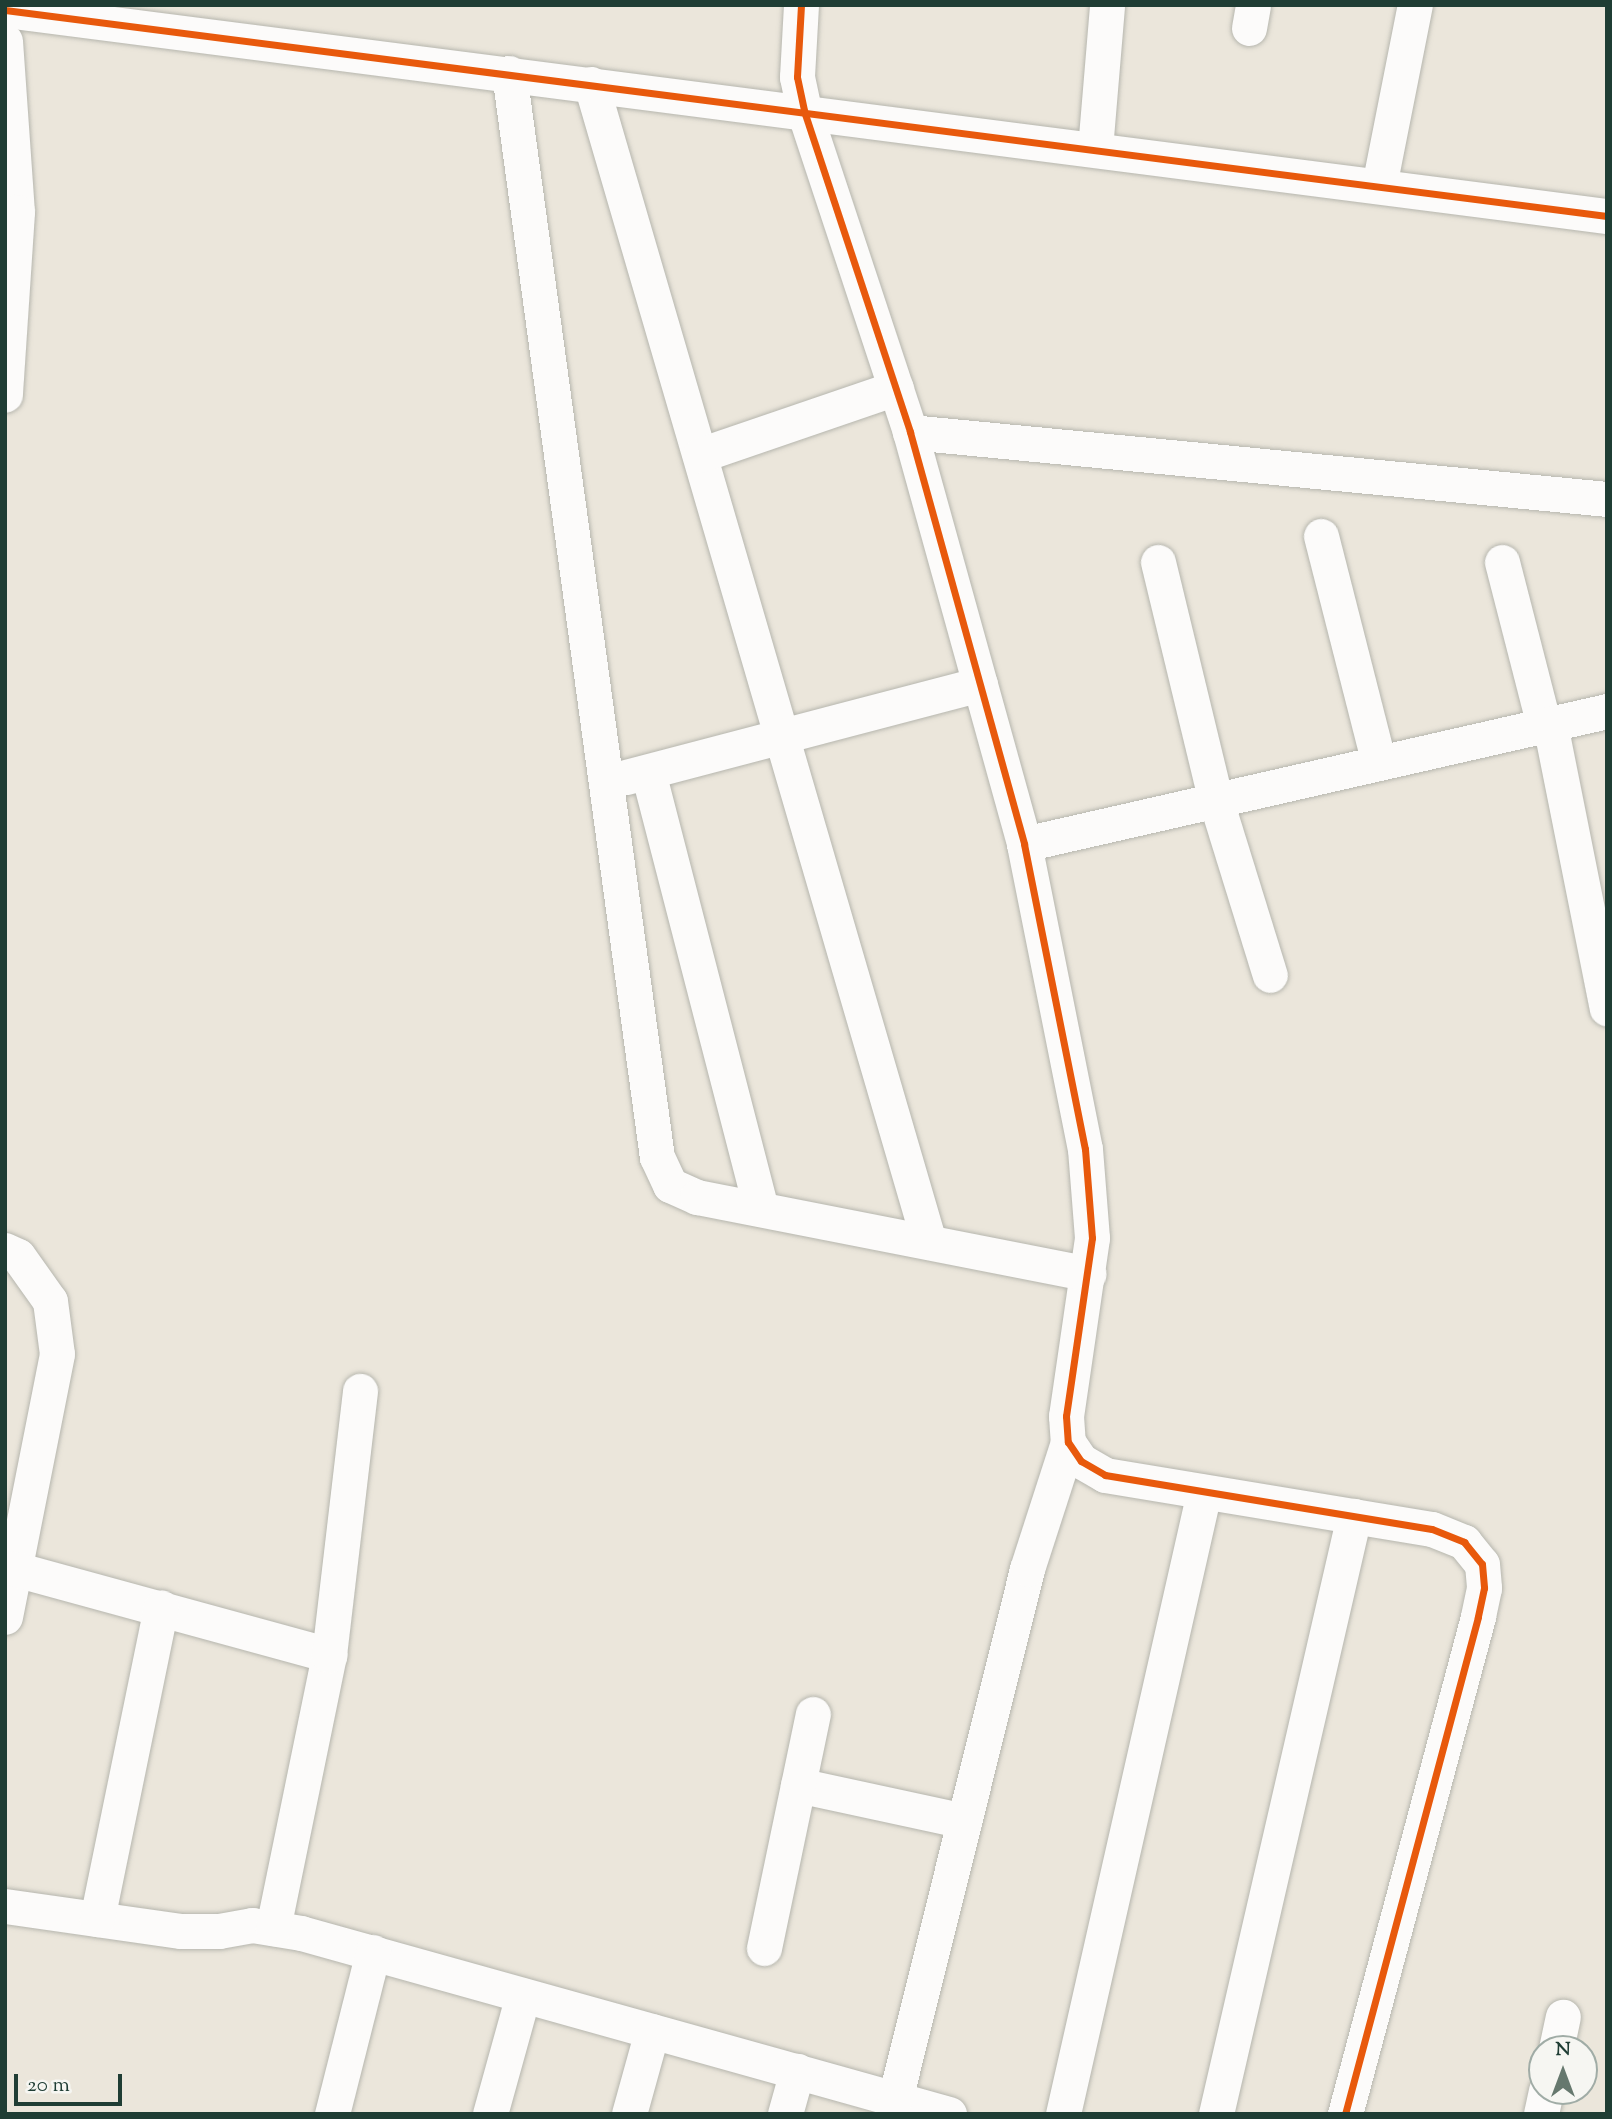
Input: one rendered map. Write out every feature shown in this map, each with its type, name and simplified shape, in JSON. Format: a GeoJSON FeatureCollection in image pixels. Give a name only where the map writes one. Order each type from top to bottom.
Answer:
{"type":"FeatureCollection","features":[{"type":"Feature","properties":{"kind":"street"},"geometry":{"type":"LineString","coordinates":[[801,5],[797,77],[804,111],[910,432],[1024,844],[1084,1149],[1092,1238],[1066,1416],[1068,1442],[1027,1569],[895,2099]]}},
{"type":"Feature","properties":{"kind":"street"},"geometry":{"type":"LineString","coordinates":[[1095,149],[1107,5]]}},
{"type":"Feature","properties":{"kind":"street"},"geometry":{"type":"LineString","coordinates":[[1379,186],[1415,5]]}},
{"type":"Feature","properties":{"kind":"street"},"geometry":{"type":"LineString","coordinates":[[5,10],[1607,216]]}},
{"type":"Feature","properties":{"kind":"street"},"geometry":{"type":"LineString","coordinates":[[5,41],[17,212],[5,396]]}},
{"type":"Feature","properties":{"kind":"street"},"geometry":{"type":"LineString","coordinates":[[509,73],[657,1157],[670,1185],[697,1197],[1088,1274]]}},
{"type":"Feature","properties":{"kind":"street"},"geometry":{"type":"LineString","coordinates":[[591,84],[929,1242]]}},
{"type":"Feature","properties":{"kind":"street"},"geometry":{"type":"LineString","coordinates":[[700,455],[896,388]]}},
{"type":"Feature","properties":{"kind":"street"},"geometry":{"type":"LineString","coordinates":[[910,432],[1607,499]]}},
{"type":"Feature","properties":{"kind":"street"},"geometry":{"type":"LineString","coordinates":[[1321,537],[1379,763]]}},
{"type":"Feature","properties":{"kind":"street"},"geometry":{"type":"LineString","coordinates":[[1158,562],[1216,801],[1270,975]]}},
{"type":"Feature","properties":{"kind":"street"},"geometry":{"type":"LineString","coordinates":[[1502,562],[1547,725],[1607,1008]]}},
{"type":"Feature","properties":{"kind":"street"},"geometry":{"type":"LineString","coordinates":[[606,783],[980,684]]}},
{"type":"Feature","properties":{"kind":"street"},"geometry":{"type":"LineString","coordinates":[[1024,844],[1607,711]]}},
{"type":"Feature","properties":{"kind":"street"},"geometry":{"type":"LineString","coordinates":[[648,772],[761,1209]]}},
{"type":"Feature","properties":{"kind":"street"},"geometry":{"type":"LineString","coordinates":[[5,1250],[18,1256],[50,1301],[57,1354],[5,1616]]}},
{"type":"Feature","properties":{"kind":"street"},"geometry":{"type":"LineString","coordinates":[[273,1928],[329,1655],[360,1391]]}},
{"type":"Feature","properties":{"kind":"street"},"geometry":{"type":"LineString","coordinates":[[1068,1442],[1081,1461],[1105,1475],[1432,1529],[1464,1542],[1482,1564],[1483,1588],[1345,2114]]}},
{"type":"Feature","properties":{"kind":"street"},"geometry":{"type":"LineString","coordinates":[[1063,2114],[1204,1492]]}},
{"type":"Feature","properties":{"kind":"street"},"geometry":{"type":"LineString","coordinates":[[1216,2114],[1354,1516]]}},
{"type":"Feature","properties":{"kind":"street"},"geometry":{"type":"LineString","coordinates":[[15,1569],[329,1655]]}},
{"type":"Feature","properties":{"kind":"street"},"geometry":{"type":"LineString","coordinates":[[97,1919],[161,1607]]}},
{"type":"Feature","properties":{"kind":"street"},"geometry":{"type":"LineString","coordinates":[[764,1948],[813,1714]]}},
{"type":"Feature","properties":{"kind":"street"},"geometry":{"type":"LineString","coordinates":[[798,1785],[964,1821]]}},
{"type":"Feature","properties":{"kind":"street"},"geometry":{"type":"LineString","coordinates":[[5,1906],[181,1931],[219,1931],[252,1925],[273,1928],[373,1952],[947,2113]]}},
{"type":"Feature","properties":{"kind":"street"},"geometry":{"type":"LineString","coordinates":[[332,2114],[373,1952]]}},
{"type":"Feature","properties":{"kind":"street"},"geometry":{"type":"LineString","coordinates":[[490,2114],[523,1995]]}},
{"type":"Feature","properties":{"kind":"street"},"geometry":{"type":"LineString","coordinates":[[629,2114],[652,2031]]}},
{"type":"Feature","properties":{"kind":"street"},"geometry":{"type":"LineString","coordinates":[[785,2114],[797,2071]]}},
{"type":"Feature","properties":{"kind":"cycle path"},"geometry":{"type":"LineString","coordinates":[[801,5],[797,77],[804,111],[910,432],[1024,844],[1085,1149],[1092,1238],[1066,1416],[1068,1442],[1081,1461],[1105,1475],[1432,1529],[1464,1542],[1482,1564],[1484,1588],[1478,1617],[1345,2114]]}},
{"type":"Feature","properties":{"kind":"cycle path"},"geometry":{"type":"LineString","coordinates":[[5,10],[1607,216]]}}]}
